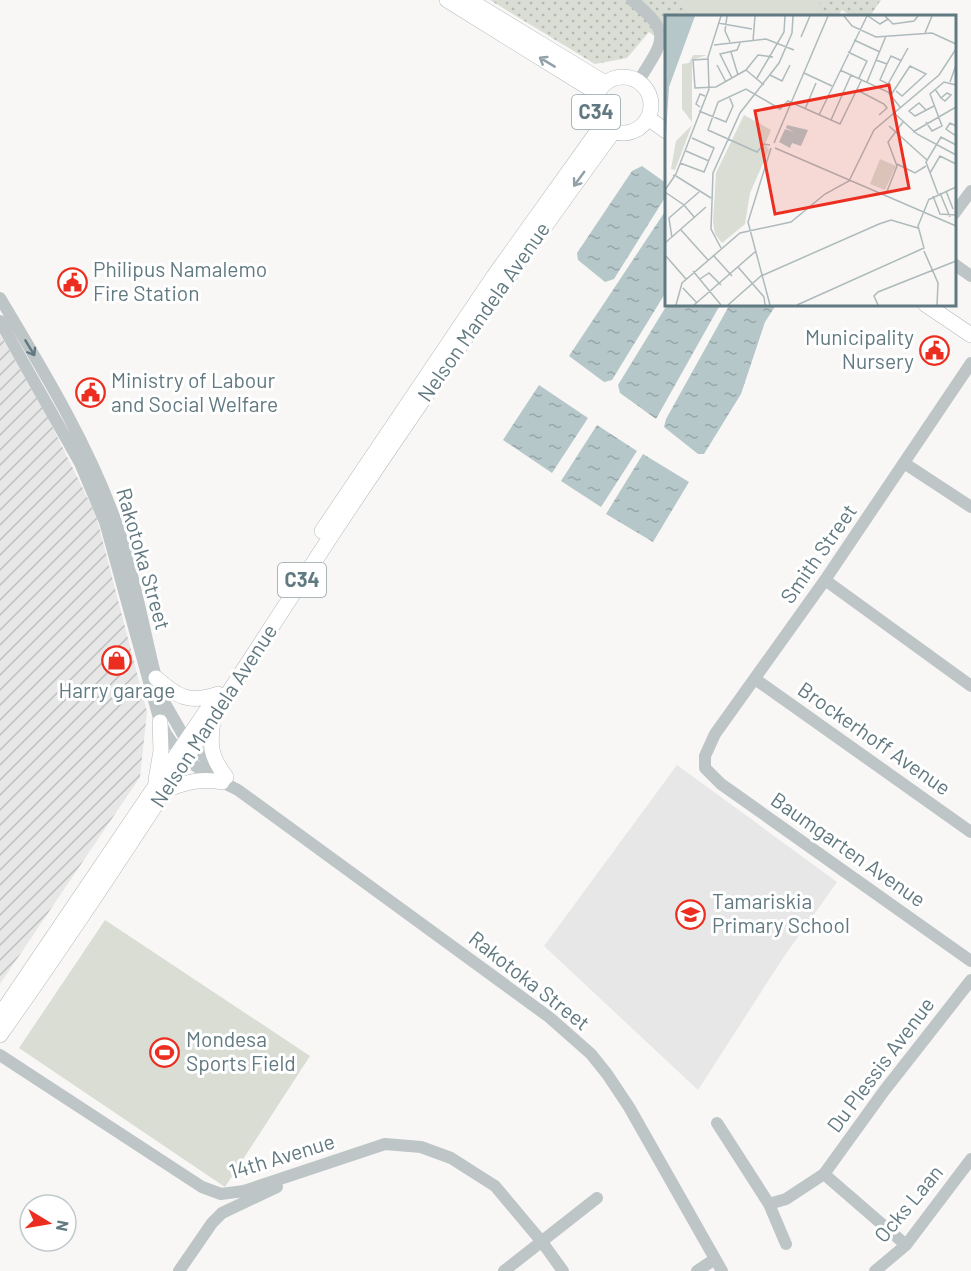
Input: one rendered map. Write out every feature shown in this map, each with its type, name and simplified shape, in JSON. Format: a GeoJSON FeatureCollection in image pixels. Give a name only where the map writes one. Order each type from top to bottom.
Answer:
{"type":"FeatureCollection","features":[{"type":"Feature","properties":{"kind":"main road","name":"C34"},"geometry":{"type":"LineString","coordinates":[[447,0],[601,88]]}},
{"type":"Feature","properties":{"kind":"main road","name":"C34"},"geometry":{"type":"LineString","coordinates":[[469,0],[601,88]]}},
{"type":"Feature","properties":{"kind":"main road","name":"C34"},"geometry":{"type":"LineString","coordinates":[[620,76],[639,80],[651,97],[651,112],[644,124],[633,132],[626,133],[608,128],[595,109],[601,88],[620,76]]}},
{"type":"Feature","properties":{"kind":"main road","name":"C34"},"geometry":{"type":"LineString","coordinates":[[648,118],[665,130]]}},
{"type":"Feature","properties":{"kind":"main road","name":"Nelson Mandela Avenue"},"geometry":{"type":"LineString","coordinates":[[0,1035],[161,790],[218,694],[394,422],[494,276],[608,128]]}},
{"type":"Feature","properties":{"kind":"main road","name":"Nelson Mandela Avenue"},"geometry":{"type":"LineString","coordinates":[[186,750],[213,718],[395,441],[608,128]]}},
{"type":"Feature","properties":{"kind":"main road"},"geometry":{"type":"LineString","coordinates":[[928,306],[971,335]]}},
{"type":"Feature","properties":{"kind":"main road"},"geometry":{"type":"LineString","coordinates":[[156,678],[172,693],[183,698],[197,699],[218,694]]}},
{"type":"Feature","properties":{"kind":"main road"},"geometry":{"type":"LineString","coordinates":[[160,722],[161,790],[194,781],[224,779],[211,748],[213,718]]}},
{"type":"Feature","properties":{"kind":"main road","name":"Nelson Mandela Avenue"},"geometry":{"type":"LineString","coordinates":[[0,1015],[161,790]]}},
{"type":"Feature","properties":{"kind":"street"},"geometry":{"type":"LineString","coordinates":[[632,0],[652,16],[658,25],[660,38],[657,52],[639,80]]}},
{"type":"Feature","properties":{"kind":"street"},"geometry":{"type":"LineString","coordinates":[[956,211],[971,191]]}},
{"type":"Feature","properties":{"kind":"street"},"geometry":{"type":"LineString","coordinates":[[956,265],[971,276]]}},
{"type":"Feature","properties":{"kind":"street","name":"Rakotoka Street"},"geometry":{"type":"LineString","coordinates":[[0,298],[39,363],[105,494],[117,525],[156,678],[186,750]]}},
{"type":"Feature","properties":{"kind":"street","name":"Rakotoka Street"},"geometry":{"type":"LineString","coordinates":[[0,321],[80,464],[105,522],[160,722],[167,737],[549,1017],[591,1054],[629,1107],[722,1271]]}},
{"type":"Feature","properties":{"kind":"street","name":"Smith Street"},"geometry":{"type":"LineString","coordinates":[[705,768],[705,756],[715,734],[825,580],[971,363]]}},
{"type":"Feature","properties":{"kind":"street"},"geometry":{"type":"LineString","coordinates":[[904,463],[971,507]]}},
{"type":"Feature","properties":{"kind":"street"},"geometry":{"type":"LineString","coordinates":[[825,580],[971,686]]}},
{"type":"Feature","properties":{"kind":"street","name":"Brockerhoff Avenue"},"geometry":{"type":"LineString","coordinates":[[755,679],[971,832]]}},
{"type":"Feature","properties":{"kind":"street","name":"Baumgarten Avenue"},"geometry":{"type":"LineString","coordinates":[[705,768],[721,784],[971,961]]}},
{"type":"Feature","properties":{"kind":"street","name":"Du Plessis Avenue"},"geometry":{"type":"LineString","coordinates":[[769,1204],[786,1199],[824,1174],[884,1091],[971,980]]}},
{"type":"Feature","properties":{"kind":"street","name":"14th Avenue"},"geometry":{"type":"LineString","coordinates":[[0,1055],[202,1187],[221,1194],[244,1191],[386,1144],[421,1147],[451,1158],[495,1186],[563,1271]]}},
{"type":"Feature","properties":{"kind":"street"},"geometry":{"type":"LineString","coordinates":[[717,1123],[769,1204],[786,1244]]}},
{"type":"Feature","properties":{"kind":"street","name":"Ocks Laan"},"geometry":{"type":"LineString","coordinates":[[876,1271],[906,1245],[971,1159]]}},
{"type":"Feature","properties":{"kind":"street"},"geometry":{"type":"LineString","coordinates":[[179,1271],[212,1223],[222,1213],[322,1166]]}},
{"type":"Feature","properties":{"kind":"street"},"geometry":{"type":"LineString","coordinates":[[824,1174],[906,1245]]}},
{"type":"Feature","properties":{"kind":"street"},"geometry":{"type":"LineString","coordinates":[[504,1271],[597,1198]]}},
{"type":"Feature","properties":{"kind":"street"},"geometry":{"type":"LineString","coordinates":[[697,1271],[715,1259]]}},
{"type":"Feature","properties":{"kind":"shaded area"},"geometry":{"type":"Polygon","coordinates":[[[490,0],[881,0],[871,15],[850,15],[842,10],[839,15],[665,15],[665,43],[649,32],[627,58],[595,64],[490,0]]]}},
{"type":"Feature","properties":{"kind":"shaded area"},"geometry":{"type":"Polygon","coordinates":[[[673,0],[822,0],[812,15],[695,15],[673,0]]]}},
{"type":"Feature","properties":{"kind":"shaded area"},"geometry":{"type":"Polygon","coordinates":[[[0,334],[45,412],[96,515],[147,712],[140,777],[0,984],[0,334]]]}},
{"type":"Feature","properties":{"kind":"shaded area","name":"Tamariskia Primary School"},"geometry":{"type":"Polygon","coordinates":[[[677,765],[837,882],[783,958],[698,1090],[544,946],[677,765]]]}},
{"type":"Feature","properties":{"kind":"shaded area","name":"Mondesa Sports Field"},"geometry":{"type":"Polygon","coordinates":[[[105,920],[310,1056],[225,1187],[19,1048],[105,920]]]}},
{"type":"Feature","properties":{"kind":"water"},"geometry":{"type":"Polygon","coordinates":[[[642,166],[665,182],[665,198],[614,279],[605,282],[578,260],[577,253],[632,171],[642,166]]]}},
{"type":"Feature","properties":{"kind":"water"},"geometry":{"type":"Polygon","coordinates":[[[665,212],[665,294],[612,380],[604,382],[569,356],[665,212]]]}},
{"type":"Feature","properties":{"kind":"water"},"geometry":{"type":"Polygon","coordinates":[[[666,306],[719,306],[656,419],[620,393],[618,385],[666,306]]]}},
{"type":"Feature","properties":{"kind":"water"},"geometry":{"type":"Polygon","coordinates":[[[729,306],[775,306],[765,322],[741,394],[704,454],[698,454],[664,427],[666,419],[729,306]]]}},
{"type":"Feature","properties":{"kind":"water"},"geometry":{"type":"Polygon","coordinates":[[[539,385],[588,418],[552,473],[503,440],[539,385]]]}},
{"type":"Feature","properties":{"kind":"water"},"geometry":{"type":"Polygon","coordinates":[[[597,425],[637,451],[601,507],[561,481],[597,425]]]}},
{"type":"Feature","properties":{"kind":"water"},"geometry":{"type":"Polygon","coordinates":[[[643,454],[689,482],[653,542],[606,514],[643,454]]]}},
{"type":"Feature","properties":{"kind":"place","name":"Philipus Namalemo Fire Station"},"geometry":{"type":"Point","coordinates":[72,282]}},
{"type":"Feature","properties":{"kind":"place","name":"Municipality Nursery"},"geometry":{"type":"Point","coordinates":[935,350]}},
{"type":"Feature","properties":{"kind":"place","name":"Ministry of Labour and Social Welfare"},"geometry":{"type":"Point","coordinates":[90,393]}},
{"type":"Feature","properties":{"kind":"place","name":"Harry garage"},"geometry":{"type":"Point","coordinates":[117,660]}},
{"type":"Feature","properties":{"kind":"place","name":"Tamariskia Primary School"},"geometry":{"type":"Point","coordinates":[691,914]}},
{"type":"Feature","properties":{"kind":"place","name":"Mondesa Sports Field"},"geometry":{"type":"Point","coordinates":[165,1052]}}]}
